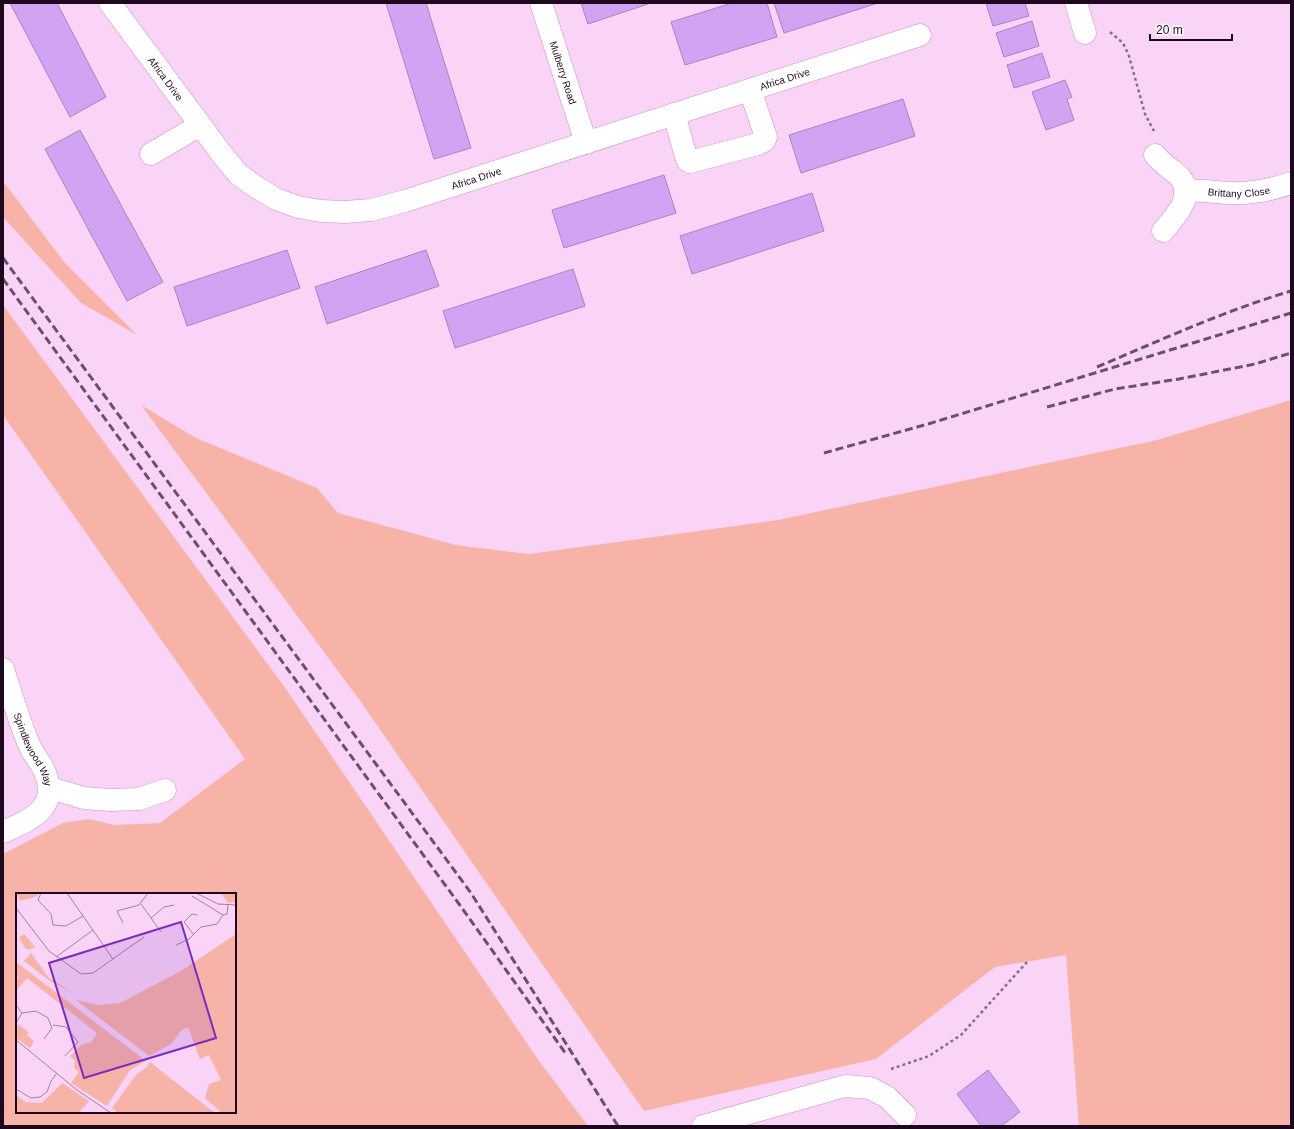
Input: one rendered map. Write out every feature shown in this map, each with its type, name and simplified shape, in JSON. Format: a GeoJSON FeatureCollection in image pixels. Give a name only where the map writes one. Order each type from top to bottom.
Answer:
{"type":"FeatureCollection","features":[{"type":"Feature","properties":{"kind":"street","name":"Africa Drive"},"geometry":{"type":"LineString","coordinates":[[110,3],[238,174],[276,199],[298,207],[321,211],[345,212],[371,210],[404,201],[920,35]]}},
{"type":"Feature","properties":{"kind":"street","name":"Mulberry Road"},"geometry":{"type":"LineString","coordinates":[[541,3],[586,142]]}},
{"type":"Feature","properties":{"kind":"street"},"geometry":{"type":"LineString","coordinates":[[1076,3],[1084,29]]}},
{"type":"Feature","properties":{"kind":"street"},"geometry":{"type":"LineString","coordinates":[[674,114],[687,160],[690,162],[758,144],[764,141],[766,137],[750,90]]}},
{"type":"Feature","properties":{"kind":"street"},"geometry":{"type":"LineString","coordinates":[[151,154],[200,125]]}},
{"type":"Feature","properties":{"kind":"street"},"geometry":{"type":"LineString","coordinates":[[1158,159],[1179,176],[1184,184],[1185,191],[1184,205],[1164,231]]}},
{"type":"Feature","properties":{"kind":"street","name":"Brittany Close"},"geometry":{"type":"LineString","coordinates":[[1185,191],[1207,190],[1231,193],[1252,193],[1291,184]]}},
{"type":"Feature","properties":{"kind":"street","name":"Spindlewood Way"},"geometry":{"type":"LineString","coordinates":[[3,669],[28,743],[44,770],[50,788],[46,804],[38,814],[3,832]]}},
{"type":"Feature","properties":{"kind":"street"},"geometry":{"type":"LineString","coordinates":[[50,788],[84,798],[110,800],[139,799],[165,790]]}},
{"type":"Feature","properties":{"kind":"street"},"geometry":{"type":"LineString","coordinates":[[703,1126],[845,1086],[870,1088],[887,1097],[905,1115]]}},
{"type":"Feature","properties":{"kind":"path"},"geometry":{"type":"LineString","coordinates":[[1084,29],[1102,28],[1113,33],[1123,43],[1129,56],[1145,114],[1153,130],[1167,150],[1167,156],[1158,159]]}},
{"type":"Feature","properties":{"kind":"path"},"geometry":{"type":"LineString","coordinates":[[887,1071],[929,1056],[961,1035],[1027,962]]}},
{"type":"Feature","properties":{"kind":"shaded area"},"geometry":{"type":"Polygon","coordinates":[[[3,181],[65,263],[137,335],[81,303],[3,217],[3,181]]]}},
{"type":"Feature","properties":{"kind":"shaded area"},"geometry":{"type":"Polygon","coordinates":[[[3,305],[286,689],[537,1058],[588,1126],[3,1126],[3,854],[63,823],[89,819],[114,825],[160,823],[245,759],[3,415],[3,305]]]}},
{"type":"Feature","properties":{"kind":"shaded area"},"geometry":{"type":"Polygon","coordinates":[[[1291,400],[1291,1126],[1079,1126],[1066,955],[995,967],[876,1059],[644,1111],[361,702],[141,405],[196,438],[317,488],[338,513],[456,545],[529,554],[778,520],[1157,440],[1291,400]]]}},
{"type":"Feature","properties":{"kind":"building"},"geometry":{"type":"Polygon","coordinates":[[[10,3],[57,3],[106,97],[70,117],[10,3]]]}},
{"type":"Feature","properties":{"kind":"building"},"geometry":{"type":"Polygon","coordinates":[[[386,3],[426,3],[471,148],[434,159],[386,3]]]}},
{"type":"Feature","properties":{"kind":"building"},"geometry":{"type":"Polygon","coordinates":[[[581,3],[651,3],[588,24],[581,3]]]}},
{"type":"Feature","properties":{"kind":"building"},"geometry":{"type":"Polygon","coordinates":[[[732,3],[767,3],[777,37],[685,65],[671,22],[732,3]]]}},
{"type":"Feature","properties":{"kind":"building"},"geometry":{"type":"Polygon","coordinates":[[[774,3],[878,3],[784,33],[774,3]]]}},
{"type":"Feature","properties":{"kind":"building"},"geometry":{"type":"Polygon","coordinates":[[[986,3],[1025,3],[1029,16],[993,26],[986,3]]]}},
{"type":"Feature","properties":{"kind":"building"},"geometry":{"type":"Polygon","coordinates":[[[1032,21],[1039,46],[1004,57],[996,33],[1032,21]]]}},
{"type":"Feature","properties":{"kind":"building"},"geometry":{"type":"Polygon","coordinates":[[[1042,53],[1050,77],[1014,88],[1007,65],[1042,53]]]}},
{"type":"Feature","properties":{"kind":"building"},"geometry":{"type":"Polygon","coordinates":[[[1065,80],[1072,97],[1067,99],[1074,120],[1046,130],[1032,92],[1065,80]]]}},
{"type":"Feature","properties":{"kind":"building"},"geometry":{"type":"Polygon","coordinates":[[[903,99],[915,136],[801,173],[789,135],[903,99]]]}},
{"type":"Feature","properties":{"kind":"building"},"geometry":{"type":"Polygon","coordinates":[[[80,130],[163,282],[127,301],[45,149],[80,130]]]}},
{"type":"Feature","properties":{"kind":"building"},"geometry":{"type":"Polygon","coordinates":[[[664,175],[676,213],[564,248],[552,210],[664,175]]]}},
{"type":"Feature","properties":{"kind":"building"},"geometry":{"type":"Polygon","coordinates":[[[812,193],[824,231],[692,274],[680,236],[812,193]]]}},
{"type":"Feature","properties":{"kind":"building"},"geometry":{"type":"Polygon","coordinates":[[[287,250],[300,288],[187,326],[174,287],[287,250]]]}},
{"type":"Feature","properties":{"kind":"building"},"geometry":{"type":"Polygon","coordinates":[[[426,250],[439,286],[327,324],[315,287],[426,250]]]}},
{"type":"Feature","properties":{"kind":"building"},"geometry":{"type":"Polygon","coordinates":[[[573,269],[585,306],[455,348],[443,311],[573,269]]]}},
{"type":"Feature","properties":{"kind":"building"},"geometry":{"type":"Polygon","coordinates":[[[988,1070],[1020,1112],[1001,1126],[981,1126],[957,1094],[988,1070]]]}},
{"type":"Feature","properties":{"kind":"railway"},"geometry":{"type":"LineString","coordinates":[[3,258],[471,893],[618,1126]]}},
{"type":"Feature","properties":{"kind":"railway"},"geometry":{"type":"LineString","coordinates":[[3,279],[459,904],[566,1054]]}},
{"type":"Feature","properties":{"kind":"railway"},"geometry":{"type":"LineString","coordinates":[[1097,367],[1217,317],[1291,291]]}},
{"type":"Feature","properties":{"kind":"railway"},"geometry":{"type":"LineString","coordinates":[[824,453],[928,424],[1291,313]]}},
{"type":"Feature","properties":{"kind":"railway"},"geometry":{"type":"LineString","coordinates":[[1047,407],[1115,389],[1179,379],[1255,364],[1291,353]]}}]}
